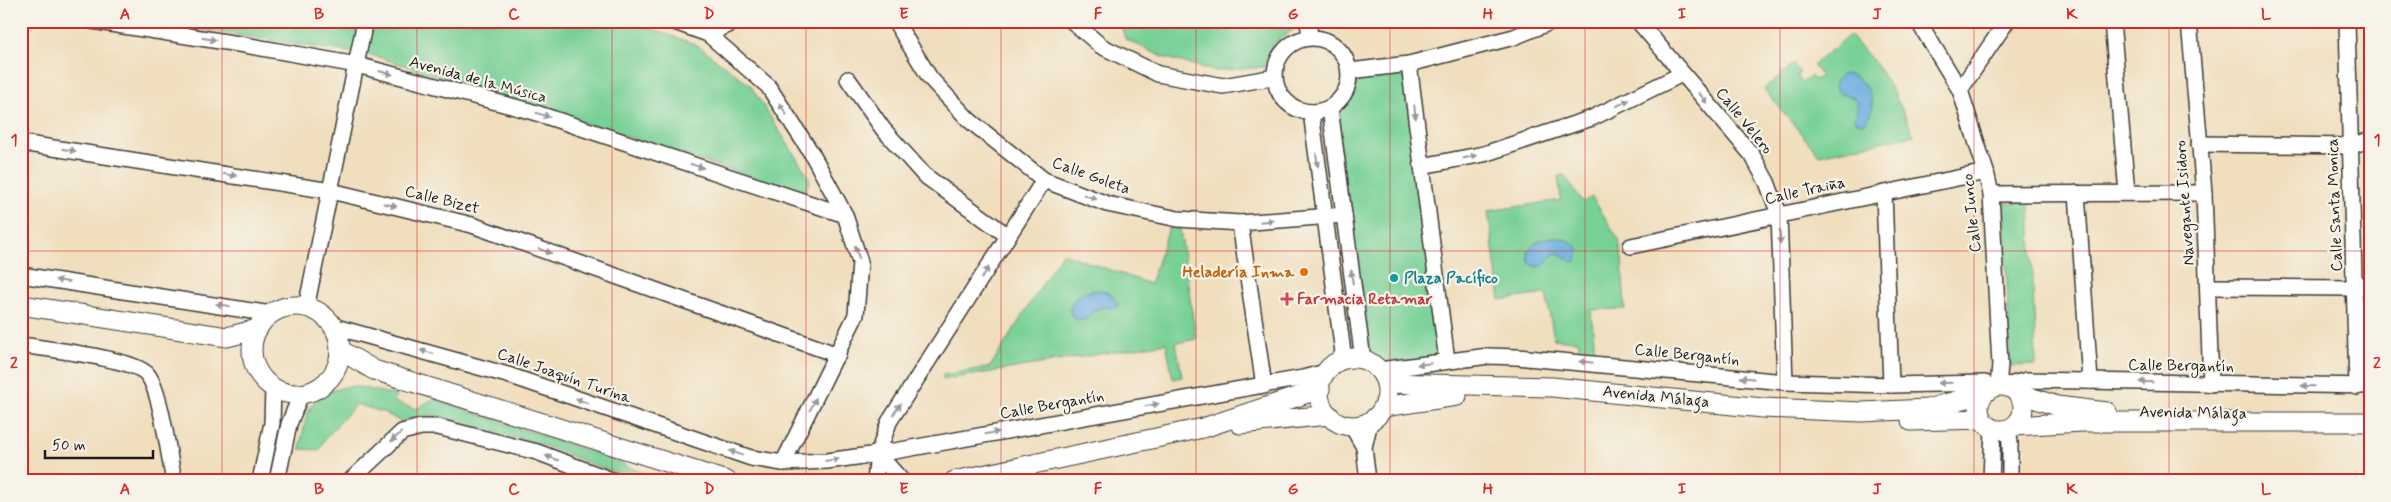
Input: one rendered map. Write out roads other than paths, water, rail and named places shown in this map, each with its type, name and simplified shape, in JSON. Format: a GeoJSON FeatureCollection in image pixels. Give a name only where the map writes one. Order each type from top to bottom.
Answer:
{"type":"FeatureCollection","features":[{"type":"Feature","properties":{"kind":"street","name":"Avenida de la Música"},"geometry":{"type":"LineString","coordinates":[[92,21],[245,44],[356,65],[530,111],[845,215]]}},
{"type":"Feature","properties":{"kind":"street"},"geometry":{"type":"LineString","coordinates":[[306,308],[366,21]]}},
{"type":"Feature","properties":{"kind":"street"},"geometry":{"type":"LineString","coordinates":[[672,21],[708,34],[768,86],[812,154],[845,215],[860,262],[856,315],[838,356],[783,464]]}},
{"type":"Feature","properties":{"kind":"street"},"geometry":{"type":"LineString","coordinates":[[708,34],[737,21]]}},
{"type":"Feature","properties":{"kind":"street","name":"Calle Goleta"},"geometry":{"type":"LineString","coordinates":[[894,21],[930,78],[969,120],[1044,180],[1107,204],[1178,219],[1240,223],[1344,214]]}},
{"type":"Feature","properties":{"kind":"street"},"geometry":{"type":"LineString","coordinates":[[1072,21],[1100,46],[1158,74],[1223,86],[1275,77]]}},
{"type":"Feature","properties":{"kind":"street"},"geometry":{"type":"LineString","coordinates":[[1308,21],[1310,37]]}},
{"type":"Feature","properties":{"kind":"street"},"geometry":{"type":"LineString","coordinates":[[1350,71],[1409,64],[1514,37],[1553,21]]}},
{"type":"Feature","properties":{"kind":"street","name":"Calle Velero"},"geometry":{"type":"LineString","coordinates":[[1638,21],[1752,155],[1767,182],[1779,214],[1784,382]]}},
{"type":"Feature","properties":{"kind":"street","name":"Calle Junco"},"geometry":{"type":"LineString","coordinates":[[1918,21],[1960,90],[1991,194],[2000,389]]}},
{"type":"Feature","properties":{"kind":"street"},"geometry":{"type":"LineString","coordinates":[[1960,90],[2007,21]]}},
{"type":"Feature","properties":{"kind":"street"},"geometry":{"type":"LineString","coordinates":[[2112,21],[2127,193]]}},
{"type":"Feature","properties":{"kind":"street","name":"Navegante Isidoro"},"geometry":{"type":"LineString","coordinates":[[2189,21],[2204,193],[2211,384]]}},
{"type":"Feature","properties":{"kind":"street","name":"Calle Santa Monica"},"geometry":{"type":"LineString","coordinates":[[2347,21],[2350,146],[2363,286],[2363,387]]}},
{"type":"Feature","properties":{"kind":"street"},"geometry":{"type":"LineString","coordinates":[[1310,37],[1325,39],[1341,50],[1350,71],[1348,87],[1340,100],[1330,108],[1311,112],[1297,109],[1285,100],[1277,87],[1275,77],[1277,62],[1283,51],[1298,40],[1310,37]]}},
{"type":"Feature","properties":{"kind":"street"},"geometry":{"type":"LineString","coordinates":[[1409,64],[1447,361]]}},
{"type":"Feature","properties":{"kind":"street"},"geometry":{"type":"LineString","coordinates":[[1422,166],[1484,154],[1592,118],[1682,74]]}},
{"type":"Feature","properties":{"kind":"street"},"geometry":{"type":"LineString","coordinates":[[848,79],[883,129],[924,175],[1008,236]]}},
{"type":"Feature","properties":{"kind":"street"},"geometry":{"type":"LineString","coordinates":[[1330,108],[1363,360]]}},
{"type":"Feature","properties":{"kind":"street"},"geometry":{"type":"LineString","coordinates":[[1311,112],[1344,360]]}},
{"type":"Feature","properties":{"kind":"street"},"geometry":{"type":"LineString","coordinates":[[2200,144],[2350,146],[2370,140]]}},
{"type":"Feature","properties":{"kind":"street","name":"Calle Bizet"},"geometry":{"type":"LineString","coordinates":[[21,143],[331,191],[472,224],[838,356]]}},
{"type":"Feature","properties":{"kind":"street","name":"Calle Traiña"},"geometry":{"type":"LineString","coordinates":[[1632,246],[1986,172]]}},
{"type":"Feature","properties":{"kind":"street"},"geometry":{"type":"LineString","coordinates":[[875,481],[878,454],[889,422],[1044,180]]}},
{"type":"Feature","properties":{"kind":"street"},"geometry":{"type":"LineString","coordinates":[[1884,193],[1891,385]]}},
{"type":"Feature","properties":{"kind":"street"},"geometry":{"type":"LineString","coordinates":[[2076,193],[2090,381]]}},
{"type":"Feature","properties":{"kind":"street"},"geometry":{"type":"LineString","coordinates":[[1991,194],[2204,193]]}},
{"type":"Feature","properties":{"kind":"street"},"geometry":{"type":"LineString","coordinates":[[1240,223],[1264,386]]}},
{"type":"Feature","properties":{"kind":"street"},"geometry":{"type":"LineString","coordinates":[[21,275],[271,314]]}},
{"type":"Feature","properties":{"kind":"street"},"geometry":{"type":"LineString","coordinates":[[2208,287],[2363,286]]}},
{"type":"Feature","properties":{"kind":"street"},"geometry":{"type":"LineString","coordinates":[[21,305],[227,337],[258,329]]}},
{"type":"Feature","properties":{"kind":"street"},"geometry":{"type":"LineString","coordinates":[[306,308],[325,318],[332,326],[338,337],[340,350],[338,363],[331,377],[314,391],[301,394],[286,393],[273,388],[263,380],[254,362],[252,346],[258,329],[271,314],[282,309],[306,308]]}},
{"type":"Feature","properties":{"kind":"street","name":"Calle Joaquín Turina"},"geometry":{"type":"LineString","coordinates":[[332,326],[511,376],[750,458],[783,464]]}},
{"type":"Feature","properties":{"kind":"street"},"geometry":{"type":"LineString","coordinates":[[227,337],[254,362]]}},
{"type":"Feature","properties":{"kind":"street"},"geometry":{"type":"LineString","coordinates":[[21,345],[127,363],[147,374],[156,396],[174,481]]}},
{"type":"Feature","properties":{"kind":"street"},"geometry":{"type":"LineString","coordinates":[[340,350],[374,370],[728,481]]}},
{"type":"Feature","properties":{"kind":"street","name":"Calle Bergantín"},"geometry":{"type":"LineString","coordinates":[[1382,376],[1447,361],[1489,356],[1784,382],[1891,385],[1985,383],[2000,389],[2027,380],[2363,387]]}},
{"type":"Feature","properties":{"kind":"street"},"geometry":{"type":"LineString","coordinates":[[1202,428],[1323,380],[1344,360],[1363,360],[1382,376],[1386,400],[1384,407],[1361,423],[1335,420],[1328,415],[1323,407],[1323,380]]}},
{"type":"Feature","properties":{"kind":"street"},"geometry":{"type":"LineString","coordinates":[[331,377],[374,370]]}},
{"type":"Feature","properties":{"kind":"street","name":"Avenida Málaga"},"geometry":{"type":"LineString","coordinates":[[1382,376],[1552,387],[1773,408],[1920,415],[1999,425],[2082,422],[2370,422]]}},
{"type":"Feature","properties":{"kind":"street","name":"Calle Bergantín"},"geometry":{"type":"LineString","coordinates":[[783,464],[827,461],[878,454],[1264,386],[1323,380]]}},
{"type":"Feature","properties":{"kind":"street"},"geometry":{"type":"LineString","coordinates":[[260,481],[272,423],[273,388]]}},
{"type":"Feature","properties":{"kind":"street"},"geometry":{"type":"LineString","coordinates":[[1920,415],[2000,389]]}},
{"type":"Feature","properties":{"kind":"street"},"geometry":{"type":"LineString","coordinates":[[2000,389],[1980,405],[1999,425],[2010,442],[2010,481]]}},
{"type":"Feature","properties":{"kind":"street"},"geometry":{"type":"LineString","coordinates":[[1999,425],[2020,420],[2024,406],[2000,389]]}},
{"type":"Feature","properties":{"kind":"street","name":"Avenida Málaga"},"geometry":{"type":"LineString","coordinates":[[2000,389],[2057,406],[2095,411],[2370,414]]}},
{"type":"Feature","properties":{"kind":"street"},"geometry":{"type":"LineString","coordinates":[[277,481],[289,424],[301,394]]}},
{"type":"Feature","properties":{"kind":"street","name":"Avenida Málaga"},"geometry":{"type":"LineString","coordinates":[[1384,407],[1437,398],[1479,394],[1515,394],[1557,395],[1731,413],[1920,415]]}},
{"type":"Feature","properties":{"kind":"street"},"geometry":{"type":"LineString","coordinates":[[954,481],[1202,428],[1328,415]]}},
{"type":"Feature","properties":{"kind":"street"},"geometry":{"type":"LineString","coordinates":[[1361,423],[1368,481]]}},
{"type":"Feature","properties":{"kind":"street"},"geometry":{"type":"LineString","coordinates":[[1991,481],[1999,425]]}},
{"type":"Feature","properties":{"kind":"street"},"geometry":{"type":"LineString","coordinates":[[350,481],[402,432],[421,426],[438,427],[537,452],[614,481]]}},
{"type":"Feature","properties":{"kind":"street"},"geometry":{"type":"LineString","coordinates":[[878,454],[902,481]]}},
{"type":"Feature","properties":{"kind":"water"},"geometry":{"type":"Polygon","coordinates":[[[1845,74],[1860,80],[1870,94],[1872,109],[1870,117],[1864,123],[1857,122],[1855,118],[1857,101],[1836,91],[1835,82],[1840,76],[1845,74]]]}},
{"type":"Feature","properties":{"kind":"water"},"geometry":{"type":"Polygon","coordinates":[[[1554,237],[1568,241],[1577,247],[1579,250],[1576,261],[1572,262],[1557,253],[1551,256],[1544,265],[1537,267],[1529,263],[1528,252],[1533,245],[1554,237]]]}},
{"type":"Feature","properties":{"kind":"water"},"geometry":{"type":"Polygon","coordinates":[[[1098,290],[1111,295],[1118,304],[1115,309],[1100,308],[1095,310],[1085,320],[1076,319],[1072,316],[1070,308],[1078,296],[1086,292],[1098,290]]]}},
{"type":"Feature","properties":{"kind":"place","name":"Heladería Inma"},"geometry":{"type":"Point","coordinates":[1304,272]}},
{"type":"Feature","properties":{"kind":"place","name":"Plaza Pacífico"},"geometry":{"type":"Point","coordinates":[1394,278]}},
{"type":"Feature","properties":{"kind":"place","name":"Farmacia Retamar"},"geometry":{"type":"Point","coordinates":[1287,299]}}]}
